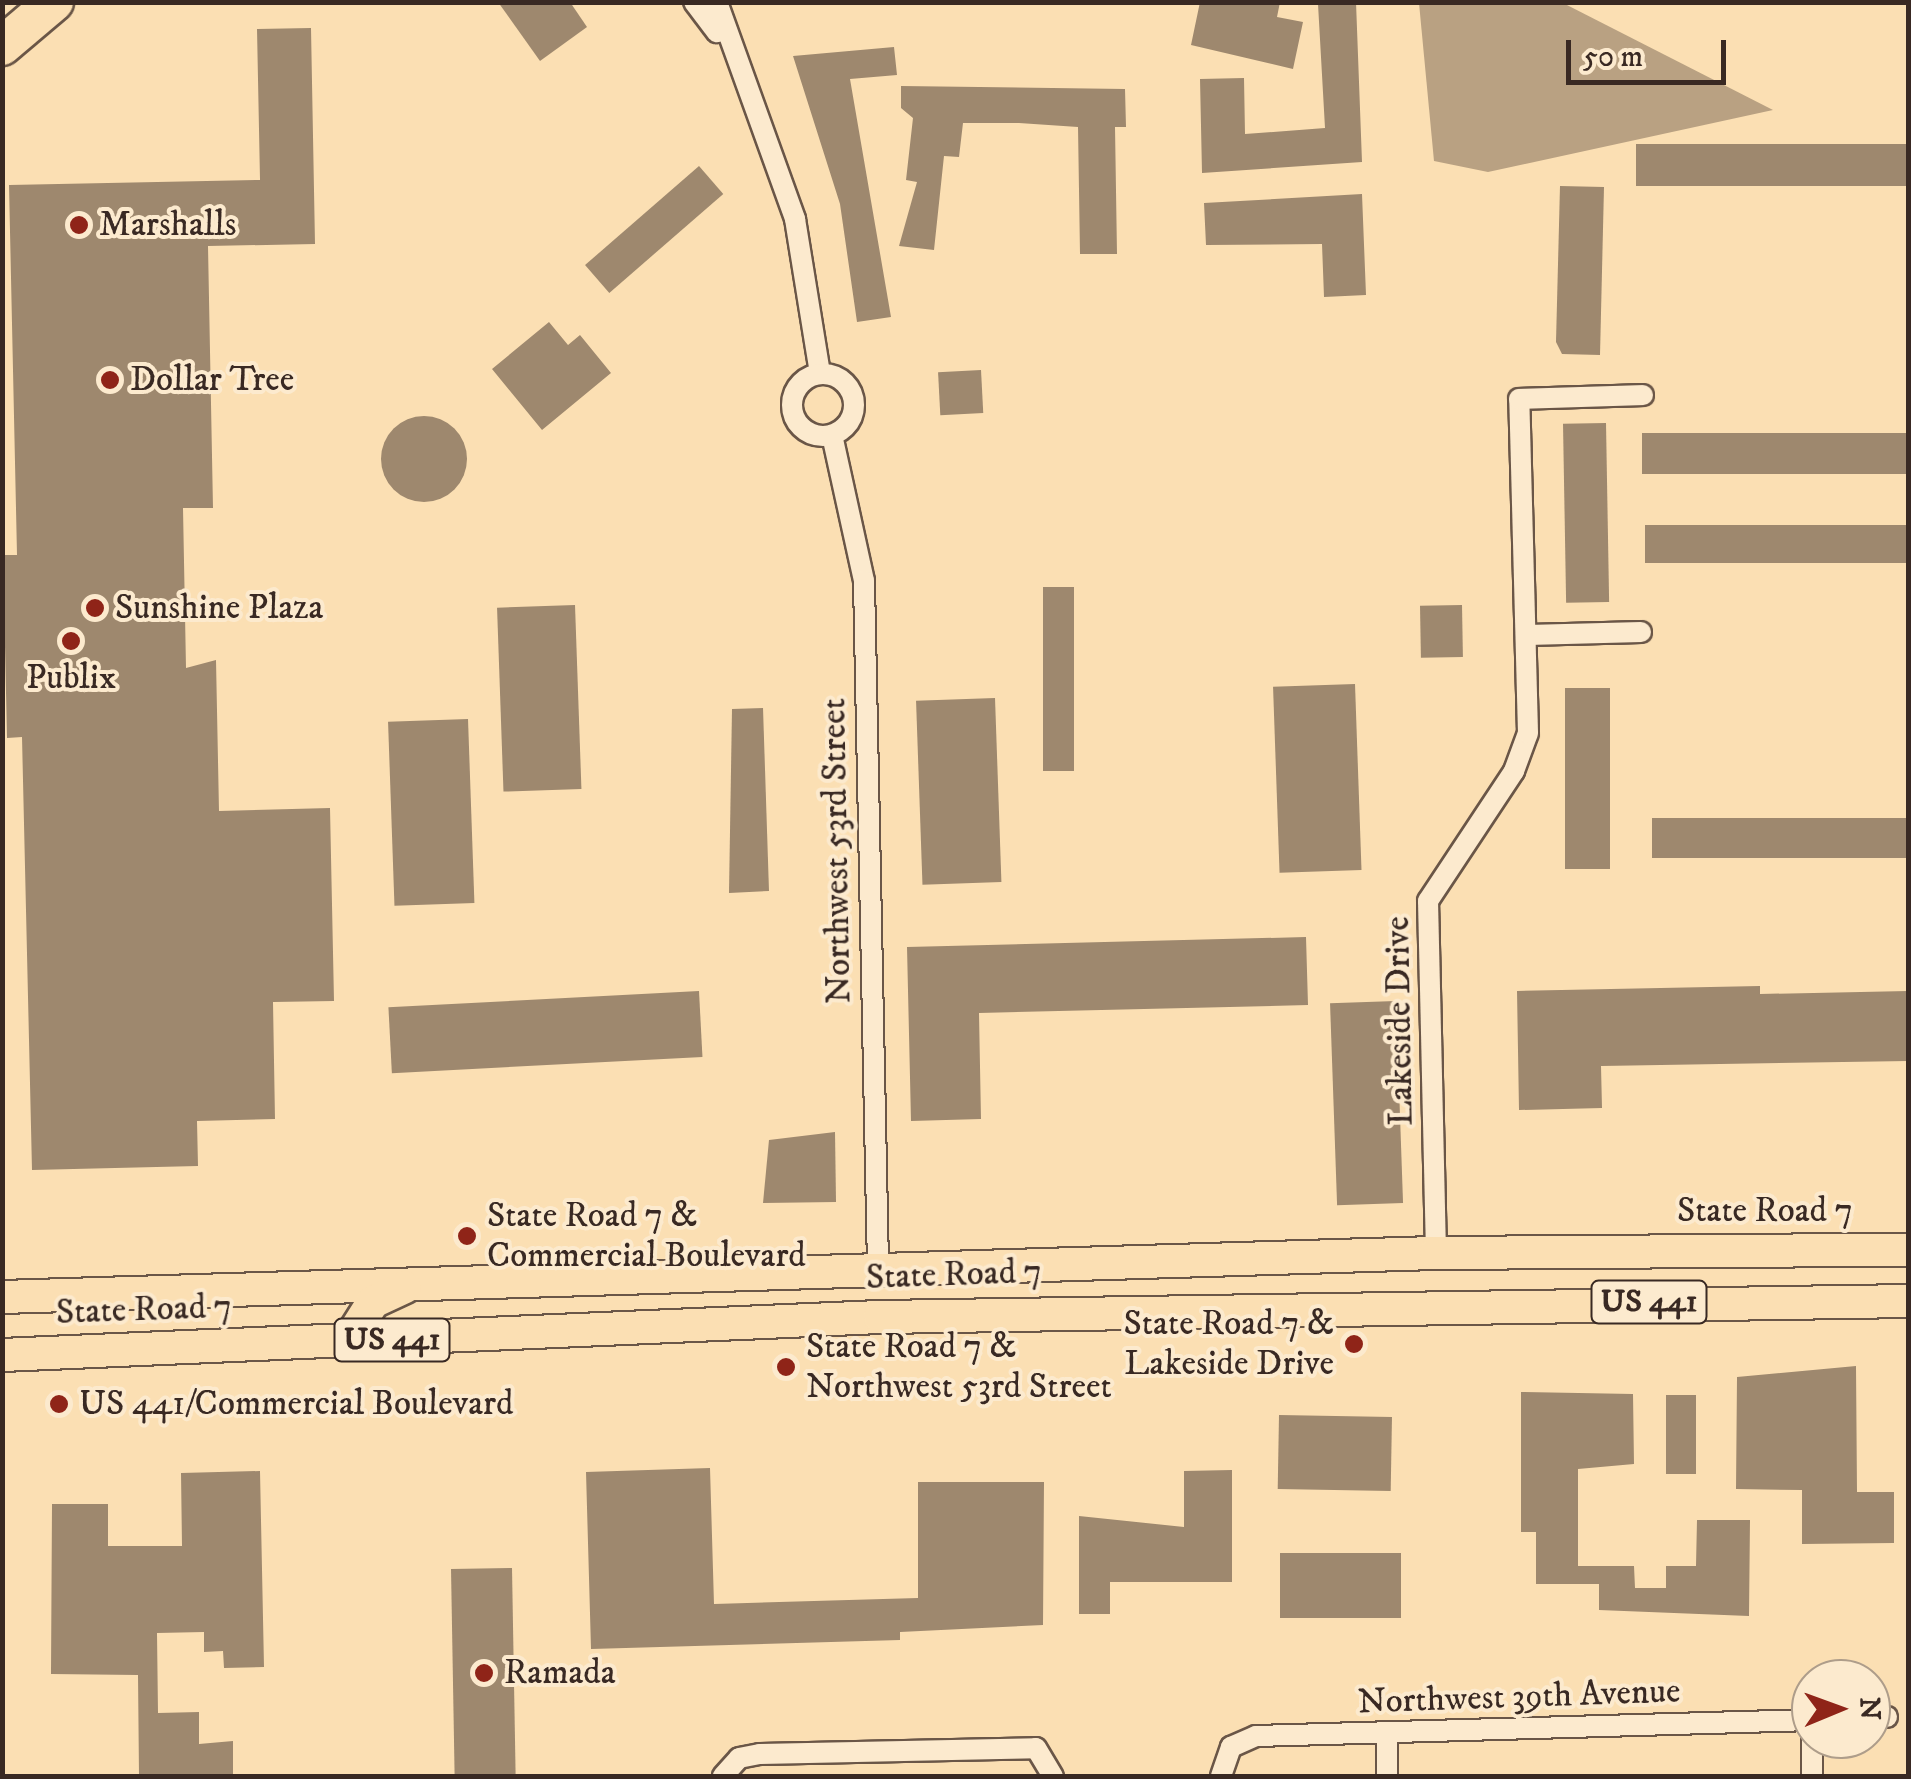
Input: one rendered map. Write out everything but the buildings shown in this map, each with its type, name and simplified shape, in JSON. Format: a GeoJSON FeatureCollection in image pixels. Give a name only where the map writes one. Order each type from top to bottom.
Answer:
{"type":"FeatureCollection","features":[{"type":"Feature","properties":{"kind":"highway"},"geometry":{"type":"LineString","coordinates":[[2,46],[54,2]]}},
{"type":"Feature","properties":{"kind":"main road","name":"State Road 7"},"geometry":{"type":"LineString","coordinates":[[2,1297],[1436,1253],[1908,1250]]}},
{"type":"Feature","properties":{"kind":"main road"},"geometry":{"type":"LineString","coordinates":[[1390,1304],[1418,1288],[1436,1253]]}},
{"type":"Feature","properties":{"kind":"main road"},"geometry":{"type":"LineString","coordinates":[[880,1317],[918,1284],[961,1266]]}},
{"type":"Feature","properties":{"kind":"main road"},"geometry":{"type":"LineString","coordinates":[[810,1322],[850,1306],[878,1269]]}},
{"type":"Feature","properties":{"kind":"main road"},"geometry":{"type":"LineString","coordinates":[[1897,1301],[1908,1272]]}},
{"type":"Feature","properties":{"kind":"main road"},"geometry":{"type":"LineString","coordinates":[[348,1342],[373,1302],[413,1283]]}},
{"type":"Feature","properties":{"kind":"main road","name":"State Road 7"},"geometry":{"type":"LineString","coordinates":[[2,1355],[880,1317],[1390,1304],[1897,1301]]}},
{"type":"Feature","properties":{"kind":"street"},"geometry":{"type":"LineString","coordinates":[[694,2],[719,32],[795,219],[820,373]]}},
{"type":"Feature","properties":{"kind":"street"},"geometry":{"type":"LineString","coordinates":[[717,2],[719,32]]}},
{"type":"Feature","properties":{"kind":"street"},"geometry":{"type":"LineString","coordinates":[[820,373],[841,379],[853,396],[849,422],[832,435],[800,428],[791,408],[800,382],[820,373]]}},
{"type":"Feature","properties":{"kind":"street","name":"Lakeside Drive"},"geometry":{"type":"LineString","coordinates":[[1436,1253],[1428,901],[1522,752],[1528,635],[1519,399],[1644,395]]}},
{"type":"Feature","properties":{"kind":"street","name":"Northwest 53rd Street"},"geometry":{"type":"LineString","coordinates":[[832,435],[864,581],[878,1269]]}},
{"type":"Feature","properties":{"kind":"street"},"geometry":{"type":"LineString","coordinates":[[1528,635],[1641,632]]}},
{"type":"Feature","properties":{"kind":"street","name":"Northwest 39th Avenue"},"geometry":{"type":"LineString","coordinates":[[1221,1776],[1231,1746],[1256,1736],[1791,1721]]}},
{"type":"Feature","properties":{"kind":"street"},"geometry":{"type":"LineString","coordinates":[[1387,1734],[1387,1776]]}},
{"type":"Feature","properties":{"kind":"street"},"geometry":{"type":"LineString","coordinates":[[726,1772],[760,1754],[888,1766],[1045,1752],[1054,1776]]}},
{"type":"Feature","properties":{"kind":"shaded area"},"geometry":{"type":"Polygon","coordinates":[[[1419,3],[1563,3],[1773,110],[1488,172],[1434,161],[1419,3]]]}},
{"type":"Feature","properties":{"kind":"place","name":"Marshalls"},"geometry":{"type":"Point","coordinates":[79,225]}},
{"type":"Feature","properties":{"kind":"place","name":"Dollar Tree"},"geometry":{"type":"Point","coordinates":[110,380]}},
{"type":"Feature","properties":{"kind":"place","name":"Sunshine Plaza"},"geometry":{"type":"Point","coordinates":[95,608]}},
{"type":"Feature","properties":{"kind":"place","name":"Publix"},"geometry":{"type":"Point","coordinates":[71,641]}},
{"type":"Feature","properties":{"kind":"place","name":"State Road 7 & Commercial Boulevard"},"geometry":{"type":"Point","coordinates":[467,1236]}},
{"type":"Feature","properties":{"kind":"place","name":"State Road 7 & Lakeside Drive"},"geometry":{"type":"Point","coordinates":[1354,1344]}},
{"type":"Feature","properties":{"kind":"place","name":"State Road 7 & Northwest 53rd Street"},"geometry":{"type":"Point","coordinates":[786,1367]}},
{"type":"Feature","properties":{"kind":"place","name":"US 441/Commercial Boulevard"},"geometry":{"type":"Point","coordinates":[59,1404]}},
{"type":"Feature","properties":{"kind":"place","name":"Ramada"},"geometry":{"type":"Point","coordinates":[484,1673]}}]}
